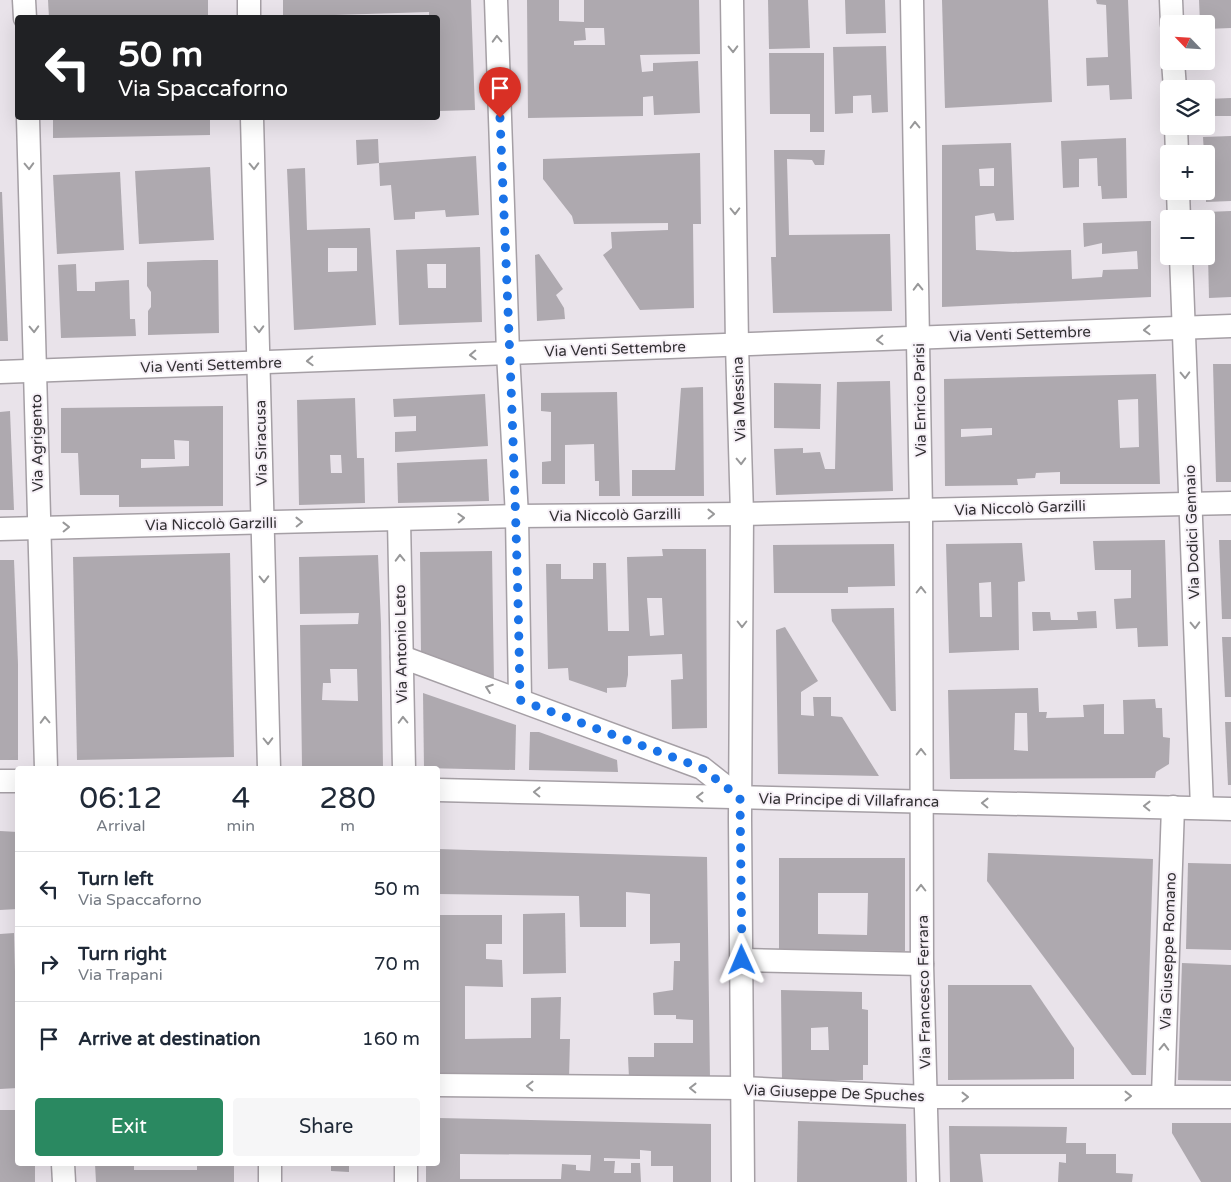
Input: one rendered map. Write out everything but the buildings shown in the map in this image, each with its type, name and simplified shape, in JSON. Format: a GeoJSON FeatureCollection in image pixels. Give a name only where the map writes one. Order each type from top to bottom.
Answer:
{"type":"FeatureCollection","features":[{"type":"Feature","properties":{"kind":"street"},"geometry":{"type":"LineString","coordinates":[[24,0],[25,15]]}},
{"type":"Feature","properties":{"kind":"street"},"geometry":{"type":"LineString","coordinates":[[249,0],[250,15]]}},
{"type":"Feature","properties":{"kind":"street"},"geometry":{"type":"LineString","coordinates":[[496,0],[508,353],[516,516],[520,700]]}},
{"type":"Feature","properties":{"kind":"street","name":"Via Messina"},"geometry":{"type":"LineString","coordinates":[[732,0],[737,345],[742,514],[740,798],[743,1182]]}},
{"type":"Feature","properties":{"kind":"street","name":"Via Enrico Parisi"},"geometry":{"type":"LineString","coordinates":[[912,0],[921,511],[921,801]]}},
{"type":"Feature","properties":{"kind":"street"},"geometry":{"type":"LineString","coordinates":[[1171,0],[1172,15]]}},
{"type":"Feature","properties":{"kind":"street","name":"Via Agrigento"},"geometry":{"type":"LineString","coordinates":[[28,120],[46,766]]}},
{"type":"Feature","properties":{"kind":"street","name":"Via Siracusa"},"geometry":{"type":"LineString","coordinates":[[252,120],[260,363],[269,766]]}},
{"type":"Feature","properties":{"kind":"street","name":"Via Dodici Gennaio"},"geometry":{"type":"LineString","coordinates":[[1181,265],[1202,808]]}},
{"type":"Feature","properties":{"kind":"street","name":"Via Venti Settembre"},"geometry":{"type":"LineString","coordinates":[[0,372],[1231,326]]}},
{"type":"Feature","properties":{"kind":"street","name":"Via Niccolò Garzilli"},"geometry":{"type":"LineString","coordinates":[[0,529],[516,516],[921,511],[1231,503]]}},
{"type":"Feature","properties":{"kind":"street","name":"Via Antonio Leto"},"geometry":{"type":"LineString","coordinates":[[399,520],[404,766]]}},
{"type":"Feature","properties":{"kind":"street"},"geometry":{"type":"LineString","coordinates":[[402,657],[702,768],[740,798]]}},
{"type":"Feature","properties":{"kind":"street"},"geometry":{"type":"LineString","coordinates":[[0,781],[15,781]]}},
{"type":"Feature","properties":{"kind":"street","name":"Via Principe di Villafranca"},"geometry":{"type":"LineString","coordinates":[[440,790],[1231,808]]}},
{"type":"Feature","properties":{"kind":"street","name":"Via Francesco Ferrara"},"geometry":{"type":"LineString","coordinates":[[921,801],[922,964],[928,1182]]}},
{"type":"Feature","properties":{"kind":"street","name":"Via Giuseppe Romano"},"geometry":{"type":"LineString","coordinates":[[1163,1096],[1173,807]]}},
{"type":"Feature","properties":{"kind":"street"},"geometry":{"type":"LineString","coordinates":[[742,960],[922,964]]}},
{"type":"Feature","properties":{"kind":"street","name":"Via Giuseppe De Spuches"},"geometry":{"type":"LineString","coordinates":[[440,1085],[742,1088],[926,1097],[1231,1097]]}},
{"type":"Feature","properties":{"kind":"street"},"geometry":{"type":"LineString","coordinates":[[64,1166],[64,1182]]}},
{"type":"Feature","properties":{"kind":"street"},"geometry":{"type":"LineString","coordinates":[[270,1166],[270,1182]]}},
{"type":"Feature","properties":{"kind":"street"},"geometry":{"type":"LineString","coordinates":[[406,1166],[406,1182]]}},
{"type":"Feature","properties":{"kind":"route"},"geometry":{"type":"LineString","coordinates":[[500,118],[516,516],[520,700],[702,768],[740,798],[742,960]]}}]}
